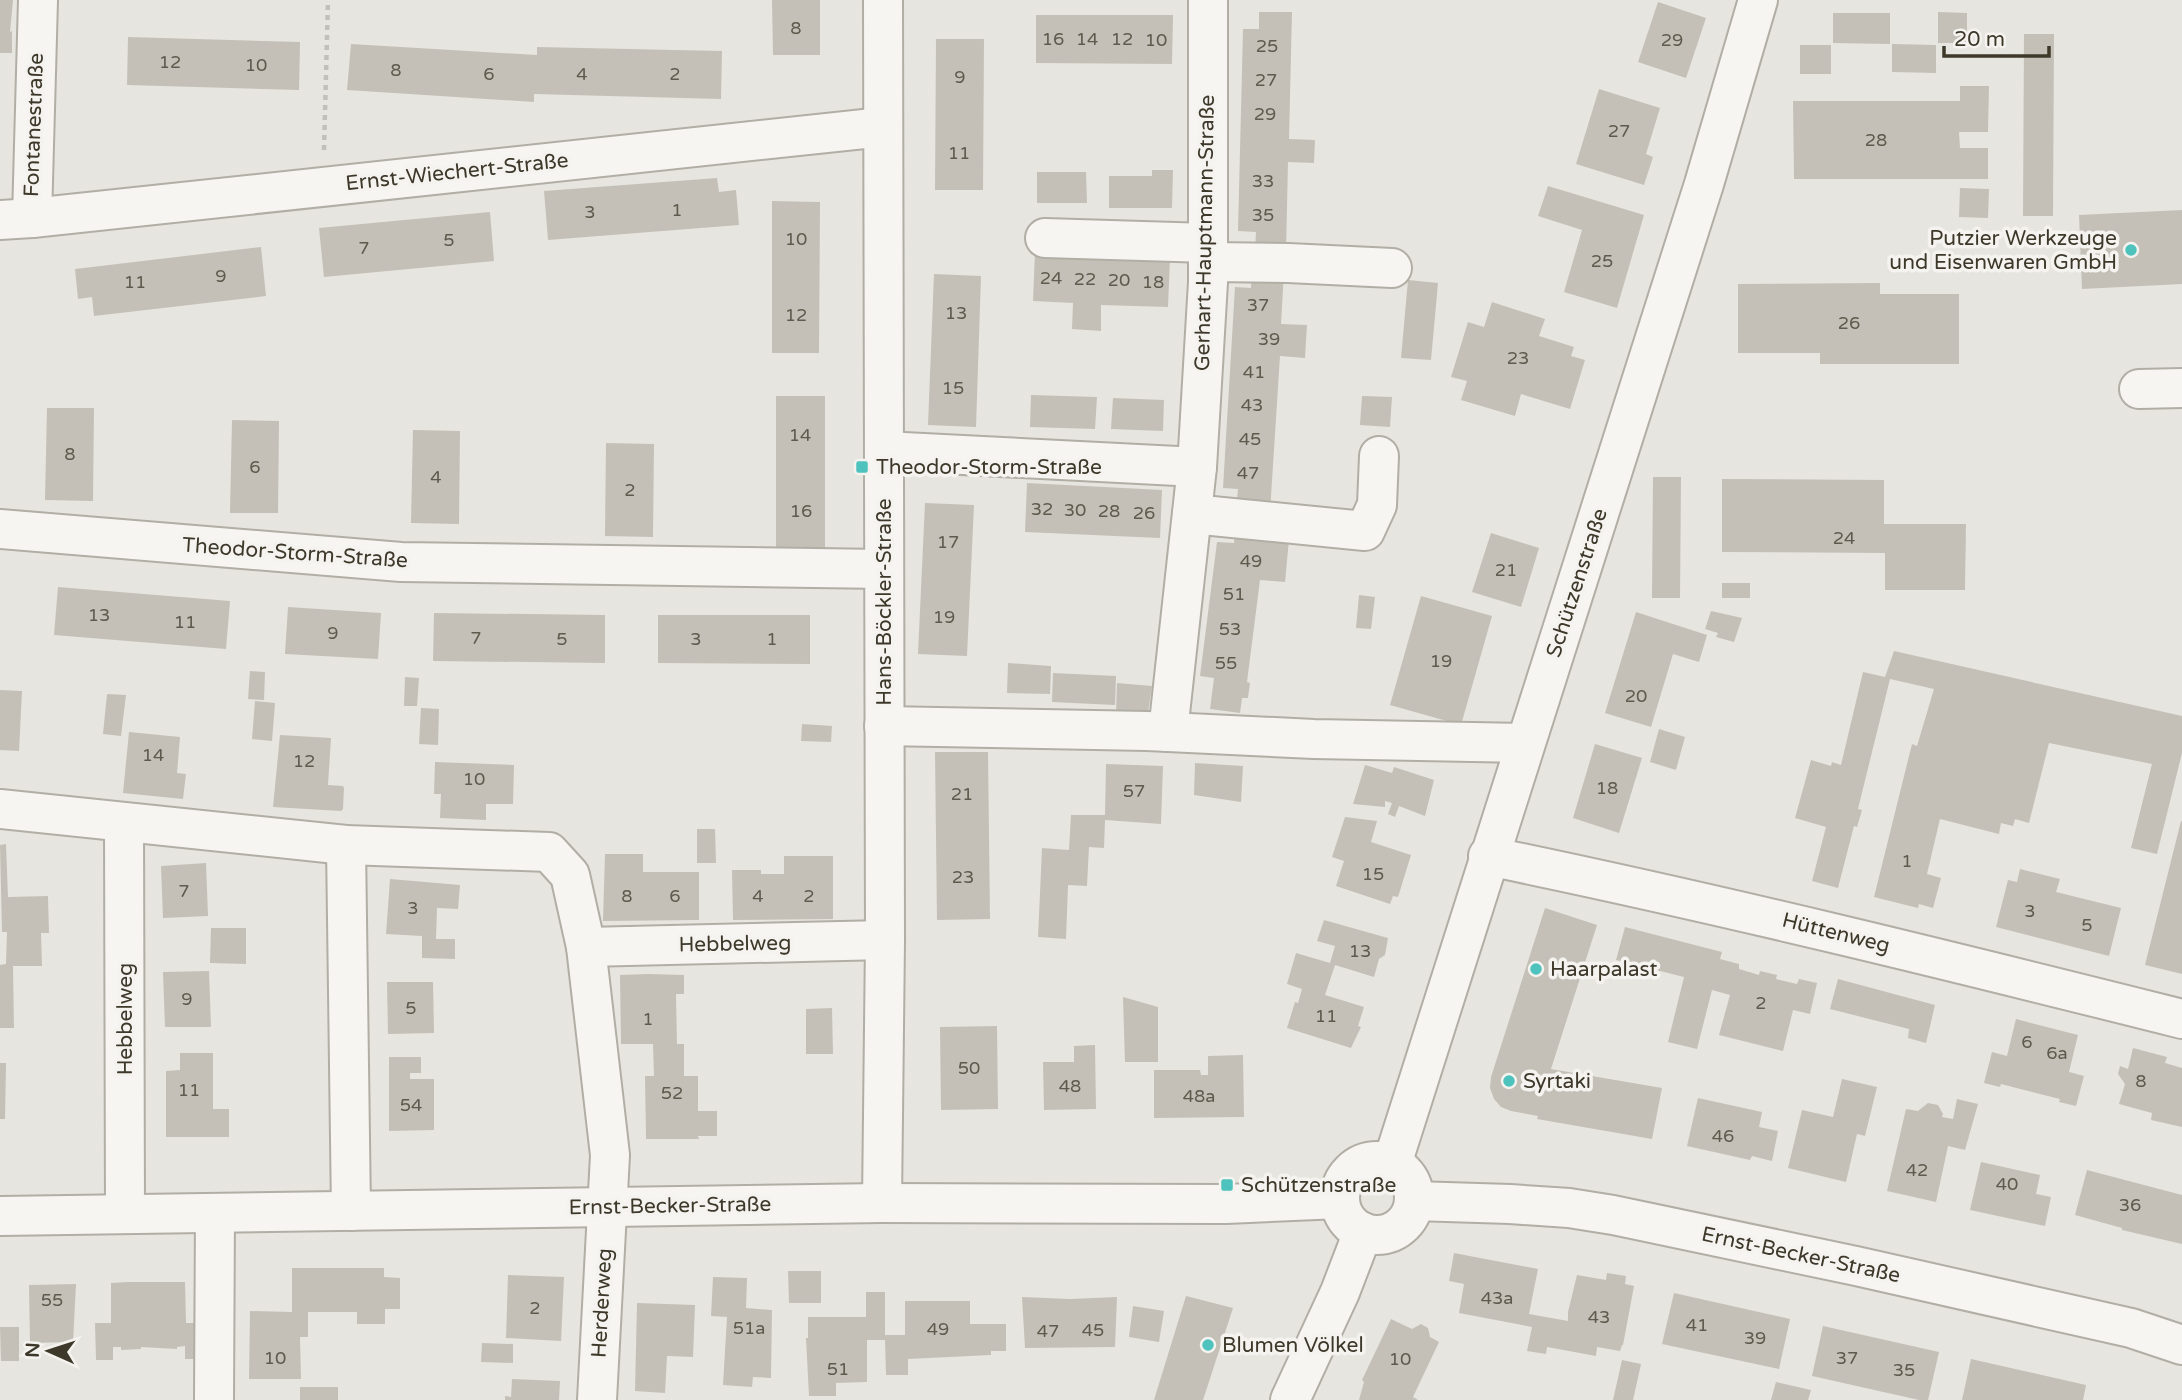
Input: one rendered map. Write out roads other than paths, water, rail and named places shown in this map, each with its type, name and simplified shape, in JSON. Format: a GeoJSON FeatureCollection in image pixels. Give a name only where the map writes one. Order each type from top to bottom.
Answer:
{"type":"FeatureCollection","features":[{"type":"Feature","properties":{"kind":"street","name":"Fontanestraße"},"geometry":{"type":"LineString","coordinates":[[16,219],[38,0]]}},
{"type":"Feature","properties":{"kind":"street","name":"Hans-Böckler-Straße"},"geometry":{"type":"LineString","coordinates":[[882,1203],[885,940],[883,0]]}},
{"type":"Feature","properties":{"kind":"street","name":"Gerhart-Hauptmann-Straße"},"geometry":{"type":"LineString","coordinates":[[1168,732],[1197,467],[1208,253],[1208,0]]}},
{"type":"Feature","properties":{"kind":"street","name":"Schützenstraße"},"geometry":{"type":"LineString","coordinates":[[1392,1164],[1695,211],[1758,0]]}},
{"type":"Feature","properties":{"kind":"street","name":"Ernst-Wiechert-Straße"},"geometry":{"type":"LineString","coordinates":[[16,219],[883,127]]}},
{"type":"Feature","properties":{"kind":"street"},"geometry":{"type":"LineString","coordinates":[[1045,238],[1288,263],[1392,268]]}},
{"type":"Feature","properties":{"kind":"street"},"geometry":{"type":"LineString","coordinates":[[2138,389],[2182,388]]}},
{"type":"Feature","properties":{"kind":"street"},"geometry":{"type":"LineString","coordinates":[[884,451],[1197,467]]}},
{"type":"Feature","properties":{"kind":"street"},"geometry":{"type":"LineString","coordinates":[[1192,514],[1365,531],[1377,505],[1379,456]]}},
{"type":"Feature","properties":{"kind":"street","name":"Theodor-Storm-Straße"},"geometry":{"type":"LineString","coordinates":[[0,529],[401,562],[884,569]]}},
{"type":"Feature","properties":{"kind":"street"},"geometry":{"type":"LineString","coordinates":[[884,726],[1168,732],[1314,740],[1525,743]]}},
{"type":"Feature","properties":{"kind":"street"},"geometry":{"type":"LineString","coordinates":[[0,809],[346,845],[549,852],[570,875],[586,947],[610,1155],[607,1207]]}},
{"type":"Feature","properties":{"kind":"street","name":"Hebbelweg"},"geometry":{"type":"LineString","coordinates":[[124,823],[125,1214]]}},
{"type":"Feature","properties":{"kind":"street"},"geometry":{"type":"LineString","coordinates":[[346,845],[351,1212]]}},
{"type":"Feature","properties":{"kind":"street","name":"Hüttenweg"},"geometry":{"type":"LineString","coordinates":[[1488,856],[1667,893],[1843,934],[2182,1019]]}},
{"type":"Feature","properties":{"kind":"street","name":"Hebbelweg"},"geometry":{"type":"LineString","coordinates":[[586,947],[885,940]]}},
{"type":"Feature","properties":{"kind":"street"},"geometry":{"type":"LineString","coordinates":[[1367,1162],[1392,1164],[1409,1179],[1414,1201],[1405,1222],[1396,1230],[1374,1235],[1363,1232],[1346,1219],[1340,1199],[1342,1187],[1356,1167],[1367,1162]]}},
{"type":"Feature","properties":{"kind":"street","name":"Ernst-Becker-Straße"},"geometry":{"type":"LineString","coordinates":[[0,1216],[882,1203],[1226,1204],[1340,1199]]}},
{"type":"Feature","properties":{"kind":"street","name":"Ernst-Becker-Straße"},"geometry":{"type":"LineString","coordinates":[[1414,1201],[1569,1208],[1613,1215],[2131,1328],[2182,1345]]}},
{"type":"Feature","properties":{"kind":"street","name":"Herderweg"},"geometry":{"type":"LineString","coordinates":[[597,1400],[607,1207]]}},
{"type":"Feature","properties":{"kind":"street"},"geometry":{"type":"LineString","coordinates":[[214,1400],[215,1213]]}},
{"type":"Feature","properties":{"kind":"street"},"geometry":{"type":"LineString","coordinates":[[1290,1400],[1340,1292],[1363,1232]]}},
{"type":"Feature","properties":{"kind":"place","name":"Putzier Werkzeuge und Eisenwaren GmbH"},"geometry":{"type":"Point","coordinates":[2131,250]}},
{"type":"Feature","properties":{"kind":"place","name":"Theodor-Storm-Straße"},"geometry":{"type":"Point","coordinates":[862,467]}},
{"type":"Feature","properties":{"kind":"place","name":"Haarpalast"},"geometry":{"type":"Point","coordinates":[1536,969]}},
{"type":"Feature","properties":{"kind":"place","name":"Syrtaki"},"geometry":{"type":"Point","coordinates":[1509,1081]}},
{"type":"Feature","properties":{"kind":"place","name":"Schützenstraße"},"geometry":{"type":"Point","coordinates":[1227,1185]}},
{"type":"Feature","properties":{"kind":"place","name":"Blumen Völkel"},"geometry":{"type":"Point","coordinates":[1208,1345]}}]}
